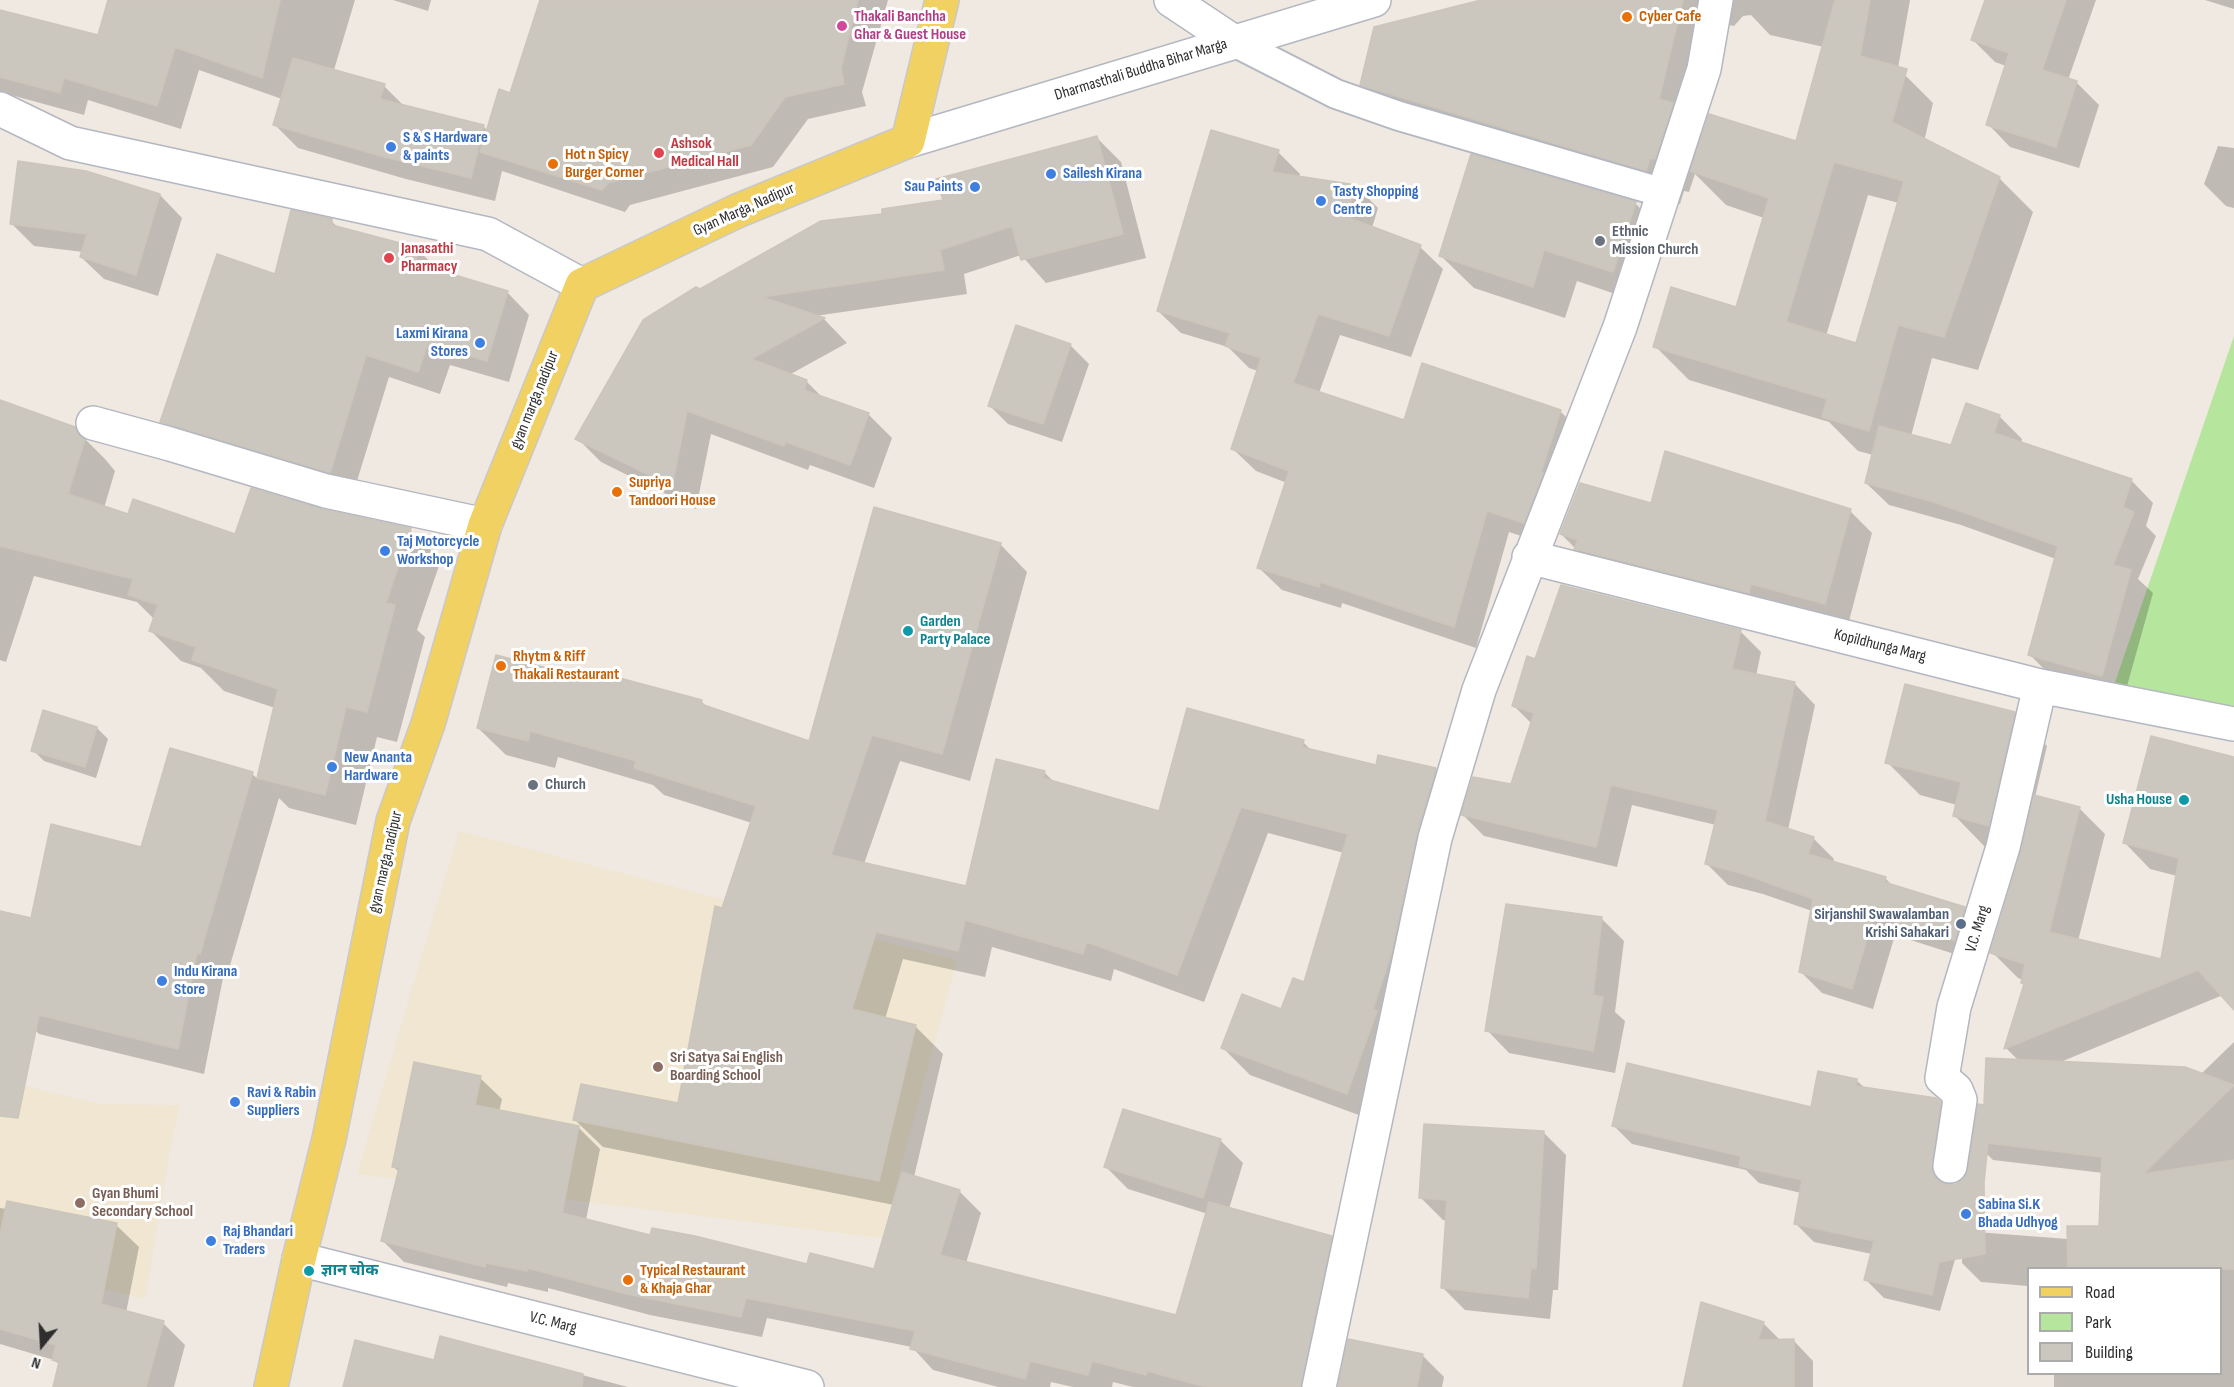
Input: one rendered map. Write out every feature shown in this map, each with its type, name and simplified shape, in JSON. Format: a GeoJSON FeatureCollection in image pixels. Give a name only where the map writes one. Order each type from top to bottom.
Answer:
{"type":"FeatureCollection","features":[{"type":"Feature","properties":{"kind":"main road"},"geometry":{"type":"LineString","coordinates":[[908,141],[942,0]]}},
{"type":"Feature","properties":{"kind":"main road","name":"Gyan Marga, Nadipur"},"geometry":{"type":"LineString","coordinates":[[582,285],[737,212],[908,141]]}},
{"type":"Feature","properties":{"kind":"main road","name":"gyan marga,nadipur"},"geometry":{"type":"LineString","coordinates":[[271,1387],[299,1259],[329,1139],[393,821],[428,724],[485,525],[582,285]]}},
{"type":"Feature","properties":{"kind":"street"},"geometry":{"type":"LineString","coordinates":[[1172,0],[1234,42]]}},
{"type":"Feature","properties":{"kind":"street","name":"Dharmasthali Buddha Bihar Marga"},"geometry":{"type":"LineString","coordinates":[[908,141],[1374,0]]}},
{"type":"Feature","properties":{"kind":"street"},"geometry":{"type":"LineString","coordinates":[[1319,1387],[1435,838],[1479,690],[1620,327],[1704,69],[1716,0]]}},
{"type":"Feature","properties":{"kind":"street"},"geometry":{"type":"LineString","coordinates":[[0,109],[70,143],[488,234],[582,285]]}},
{"type":"Feature","properties":{"kind":"street"},"geometry":{"type":"LineString","coordinates":[[93,423],[326,491],[485,525]]}},
{"type":"Feature","properties":{"kind":"street","name":"Kopildhunga Marg"},"geometry":{"type":"LineString","coordinates":[[1529,557],[2040,686],[2234,724]]}},
{"type":"Feature","properties":{"kind":"street","name":"V.C. Marg"},"geometry":{"type":"LineString","coordinates":[[1950,1166],[1960,1100],[1956,1090],[1942,1078],[1954,1007],[2002,847],[2040,686]]}},
{"type":"Feature","properties":{"kind":"street","name":"V.C. Marg"},"geometry":{"type":"LineString","coordinates":[[299,1259],[807,1387]]}},
{"type":"Feature","properties":{"kind":"lane"},"geometry":{"type":"LineString","coordinates":[[1234,42],[1336,94],[1378,109],[1664,193]]}},
{"type":"Feature","properties":{"kind":"shaded area","name":"Sri Satya Sai English Boarding School"},"geometry":{"type":"Polygon","coordinates":[[[459,831],[957,960],[882,1238],[357,1174],[459,831]]]}},
{"type":"Feature","properties":{"kind":"shaded area","name":"Gyan Bhumi Secondary School"},"geometry":{"type":"Polygon","coordinates":[[[0,1080],[100,1104],[180,1105],[171,1144],[145,1299],[0,1263],[0,1080]]]}},
{"type":"Feature","properties":{"kind":"green space"},"geometry":{"type":"Polygon","coordinates":[[[2234,336],[2234,707],[2113,688],[2234,336]]]}},
{"type":"Feature","properties":{"kind":"building"},"geometry":{"type":"Polygon","coordinates":[[[108,0],[280,0],[262,78],[175,47],[157,106],[64,78],[60,93],[0,77],[0,10],[98,35],[108,0]]]}},
{"type":"Feature","properties":{"kind":"building"},"geometry":{"type":"Polygon","coordinates":[[[540,0],[858,0],[841,68],[844,84],[785,97],[751,145],[608,183],[602,190],[480,152],[499,89],[510,93],[540,0]]]}},
{"type":"Feature","properties":{"kind":"building"},"geometry":{"type":"Polygon","coordinates":[[[1481,0],[1683,0],[1659,99],[1673,103],[1655,159],[1650,158],[1646,171],[1360,85],[1374,27],[1481,0]]]}},
{"type":"Feature","properties":{"kind":"building"},"geometry":{"type":"Polygon","coordinates":[[[1835,0],[1870,0],[1860,56],[1907,69],[1892,122],[2000,177],[1944,337],[1898,325],[1869,431],[1822,417],[1827,399],[1653,347],[1671,287],[1736,307],[1769,198],[1690,171],[1709,114],[1796,141],[1835,0]],[[1834,162],[1786,322],[1856,343],[1904,181],[1834,162]]]}},
{"type":"Feature","properties":{"kind":"building"},"geometry":{"type":"Polygon","coordinates":[[[1985,0],[2066,0],[2042,70],[2077,81],[2056,147],[1986,125],[2009,53],[1971,40],[1985,0]]]}},
{"type":"Feature","properties":{"kind":"building"},"geometry":{"type":"Polygon","coordinates":[[[293,58],[385,84],[380,99],[484,125],[471,178],[381,156],[273,125],[293,58]]]}},
{"type":"Feature","properties":{"kind":"building"},"geometry":{"type":"Polygon","coordinates":[[[1211,130],[1279,150],[1272,172],[1356,185],[1347,217],[1421,245],[1389,336],[1318,314],[1293,383],[1404,420],[1422,363],[1561,410],[1541,472],[1543,473],[1524,523],[1487,511],[1454,627],[1320,582],[1319,587],[1257,568],[1289,471],[1231,449],[1261,358],[1225,346],[1230,333],[1157,311],[1211,130]]]}},
{"type":"Feature","properties":{"kind":"building"},"geometry":{"type":"Polygon","coordinates":[[[1097,136],[1123,234],[1021,260],[1012,226],[940,250],[944,270],[762,297],[825,318],[751,359],[807,380],[804,390],[869,413],[850,465],[786,442],[784,446],[687,411],[672,486],[575,439],[643,320],[696,287],[700,289],[821,221],[882,214],[882,209],[943,200],[936,179],[1097,136]]]}},
{"type":"Feature","properties":{"kind":"building"},"geometry":{"type":"Polygon","coordinates":[[[1471,154],[1636,202],[1613,272],[1544,250],[1533,287],[1439,256],[1471,154]]]}},
{"type":"Feature","properties":{"kind":"building"},"geometry":{"type":"Polygon","coordinates":[[[18,161],[86,171],[160,194],[136,275],[80,257],[87,234],[10,224],[18,161]]]}},
{"type":"Feature","properties":{"kind":"building"},"geometry":{"type":"Polygon","coordinates":[[[291,210],[332,219],[332,225],[419,248],[415,263],[508,291],[487,361],[428,344],[418,372],[366,355],[330,473],[160,422],[217,254],[275,274],[291,210]]]}},
{"type":"Feature","properties":{"kind":"building"},"geometry":{"type":"Polygon","coordinates":[[[1016,325],[1071,344],[1043,424],[988,406],[1016,325]]]}},
{"type":"Feature","properties":{"kind":"building"},"geometry":{"type":"Polygon","coordinates":[[[0,400],[75,427],[79,436],[85,439],[68,494],[128,514],[133,499],[235,534],[251,488],[322,509],[411,528],[386,603],[395,605],[367,712],[346,707],[325,795],[257,778],[278,689],[192,660],[196,647],[149,631],[158,605],[128,595],[133,579],[0,546],[0,400]]]}},
{"type":"Feature","properties":{"kind":"building"},"geometry":{"type":"Polygon","coordinates":[[[1966,403],[2000,415],[1994,433],[2132,479],[2123,507],[2134,512],[2113,565],[2131,570],[2102,676],[2028,655],[2058,546],[1937,503],[1865,483],[1879,426],[1951,445],[1966,403]]]}},
{"type":"Feature","properties":{"kind":"building"},"geometry":{"type":"Polygon","coordinates":[[[1665,451],[1851,509],[1825,604],[1751,584],[1749,593],[1574,549],[1578,540],[1560,534],[1580,483],[1651,503],[1665,451]]]}},
{"type":"Feature","properties":{"kind":"building"},"geometry":{"type":"Polygon","coordinates":[[[874,507],[1001,543],[942,754],[872,735],[831,855],[966,886],[996,759],[1045,771],[1043,778],[1159,811],[1187,708],[1304,740],[1302,747],[1376,765],[1378,755],[1436,768],[1417,834],[1391,954],[1373,1009],[1377,1011],[1347,1094],[1221,1048],[1242,994],[1281,1009],[1293,978],[1304,982],[1348,834],[1241,807],[1177,975],[1087,942],[1083,954],[965,920],[958,951],[876,932],[852,1009],[916,1025],[879,1181],[573,1120],[581,1084],[678,1103],[715,906],[722,908],[756,806],[634,768],[636,761],[530,731],[528,741],[477,728],[496,655],[594,680],[597,672],[702,700],[701,704],[809,741],[874,507]]]}},
{"type":"Feature","properties":{"kind":"building"},"geometry":{"type":"Polygon","coordinates":[[[1561,585],[1741,630],[1732,669],[1795,682],[1765,821],[1814,837],[1808,854],[1886,877],[1884,882],[1965,907],[1955,941],[1874,915],[1852,989],[1799,972],[1813,899],[1741,873],[1705,864],[1718,810],[1611,785],[1596,847],[1461,815],[1473,777],[1511,784],[1534,713],[1512,706],[1527,656],[1535,659],[1561,585]]]}},
{"type":"Feature","properties":{"kind":"building"},"geometry":{"type":"Polygon","coordinates":[[[1905,684],[2015,712],[1989,826],[1953,816],[1961,782],[1885,763],[1905,684]]]}},
{"type":"Feature","properties":{"kind":"building"},"geometry":{"type":"Polygon","coordinates":[[[43,710],[97,727],[85,767],[31,751],[43,710]]]}},
{"type":"Feature","properties":{"kind":"building"},"geometry":{"type":"Polygon","coordinates":[[[2151,736],[2234,757],[2234,1010],[2198,970],[2004,1049],[2024,984],[2021,983],[2025,964],[1990,953],[2021,852],[2034,795],[2080,807],[2049,932],[2161,959],[2179,858],[2123,843],[2151,736]]]}},
{"type":"Feature","properties":{"kind":"building"},"geometry":{"type":"Polygon","coordinates":[[[170,748],[253,772],[200,954],[197,953],[178,1049],[39,1015],[18,1118],[0,1116],[0,911],[31,918],[51,824],[141,847],[170,748]]]}},
{"type":"Feature","properties":{"kind":"building"},"geometry":{"type":"Polygon","coordinates":[[[1506,904],[1602,917],[1593,995],[1603,997],[1593,1051],[1485,1031],[1506,904]]]}},
{"type":"Feature","properties":{"kind":"building"},"geometry":{"type":"Polygon","coordinates":[[[1986,1058],[2185,1067],[2234,1085],[2143,1174],[2234,1160],[2234,1269],[2222,1269],[2222,1267],[2068,1267],[2067,1226],[2099,1226],[2102,1157],[1988,1143],[1984,1183],[1985,1254],[1939,1262],[1932,1295],[1864,1280],[1874,1241],[1794,1224],[1802,1180],[1739,1166],[1741,1156],[1612,1126],[1627,1063],[1811,1107],[1818,1071],[1857,1079],[1856,1086],[1936,1098],[1941,1102],[1932,1172],[1939,1181],[1948,1185],[1956,1184],[1964,1178],[1968,1169],[1978,1104],[1984,1105],[1986,1058]]]}},
{"type":"Feature","properties":{"kind":"building"},"geometry":{"type":"Polygon","coordinates":[[[414,1062],[481,1076],[475,1105],[579,1126],[562,1213],[650,1235],[652,1228],[695,1236],[807,1264],[810,1253],[874,1269],[902,1172],[960,1190],[940,1255],[1176,1315],[1209,1202],[1332,1236],[1301,1387],[1206,1387],[1147,1371],[1146,1375],[1092,1361],[1088,1375],[1030,1361],[1025,1379],[910,1349],[915,1331],[746,1298],[741,1317],[627,1294],[527,1268],[527,1271],[486,1263],[485,1267],[381,1241],[399,1168],[392,1167],[414,1062]]]}},
{"type":"Feature","properties":{"kind":"building"},"geometry":{"type":"Polygon","coordinates":[[[1123,1109],[1221,1139],[1203,1198],[1104,1167],[1123,1109]]]}},
{"type":"Feature","properties":{"kind":"building"},"geometry":{"type":"Polygon","coordinates":[[[1424,1124],[1544,1131],[1536,1269],[1531,1268],[1528,1298],[1441,1288],[1447,1200],[1419,1198],[1424,1124]]]}},
{"type":"Feature","properties":{"kind":"building"},"geometry":{"type":"Polygon","coordinates":[[[7,1201],[117,1223],[101,1304],[164,1321],[146,1387],[53,1387],[59,1362],[52,1360],[56,1345],[0,1329],[0,1235],[7,1201]]]}},
{"type":"Feature","properties":{"kind":"building"},"geometry":{"type":"Polygon","coordinates":[[[1701,1302],[1764,1322],[1758,1340],[1794,1339],[1794,1387],[1683,1387],[1701,1302]]]}},
{"type":"Feature","properties":{"kind":"building"},"geometry":{"type":"Polygon","coordinates":[[[440,1336],[583,1374],[582,1387],[343,1387],[355,1340],[434,1360],[440,1336]]]}},
{"type":"Feature","properties":{"kind":"building"},"geometry":{"type":"Polygon","coordinates":[[[1348,1339],[1423,1354],[1417,1387],[1338,1387],[1348,1339]]]}},
{"type":"Feature","properties":{"kind":"place","name":"Cyber Cafe"},"geometry":{"type":"Point","coordinates":[1627,17]}},
{"type":"Feature","properties":{"kind":"place","name":"Thakali Banchha Ghar & Guest House"},"geometry":{"type":"Point","coordinates":[842,26]}},
{"type":"Feature","properties":{"kind":"place","name":"S & S Hardware & paints"},"geometry":{"type":"Point","coordinates":[391,147]}},
{"type":"Feature","properties":{"kind":"place","name":"Ashsok Medical Hall"},"geometry":{"type":"Point","coordinates":[659,153]}},
{"type":"Feature","properties":{"kind":"place","name":"Hot n Spicy Burger Corner"},"geometry":{"type":"Point","coordinates":[553,164]}},
{"type":"Feature","properties":{"kind":"place","name":"Sailesh Kirana"},"geometry":{"type":"Point","coordinates":[1051,174]}},
{"type":"Feature","properties":{"kind":"place","name":"Sau Paints"},"geometry":{"type":"Point","coordinates":[975,187]}},
{"type":"Feature","properties":{"kind":"place","name":"Tasty Shopping Centre"},"geometry":{"type":"Point","coordinates":[1321,201]}},
{"type":"Feature","properties":{"kind":"place","name":"Ethnic Mission Church"},"geometry":{"type":"Point","coordinates":[1600,241]}},
{"type":"Feature","properties":{"kind":"place","name":"Janasathi Pharmacy"},"geometry":{"type":"Point","coordinates":[389,258]}},
{"type":"Feature","properties":{"kind":"place","name":"Laxmi Kirana Stores"},"geometry":{"type":"Point","coordinates":[480,343]}},
{"type":"Feature","properties":{"kind":"place","name":"Supriya Tandoori House"},"geometry":{"type":"Point","coordinates":[617,492]}},
{"type":"Feature","properties":{"kind":"place","name":"Taj Motorcycle Workshop"},"geometry":{"type":"Point","coordinates":[385,551]}},
{"type":"Feature","properties":{"kind":"place","name":"Garden Party Palace"},"geometry":{"type":"Point","coordinates":[908,631]}},
{"type":"Feature","properties":{"kind":"place","name":"Rhytm & Riff Thakali Restaurant"},"geometry":{"type":"Point","coordinates":[501,666]}},
{"type":"Feature","properties":{"kind":"place","name":"New Ananta Hardware"},"geometry":{"type":"Point","coordinates":[332,767]}},
{"type":"Feature","properties":{"kind":"place","name":"Church"},"geometry":{"type":"Point","coordinates":[533,785]}},
{"type":"Feature","properties":{"kind":"place","name":"Usha House"},"geometry":{"type":"Point","coordinates":[2184,800]}},
{"type":"Feature","properties":{"kind":"place","name":"Sirjanshil Swawalamban Krishi Sahakari"},"geometry":{"type":"Point","coordinates":[1961,924]}},
{"type":"Feature","properties":{"kind":"place","name":"Indu Kirana Store"},"geometry":{"type":"Point","coordinates":[162,981]}},
{"type":"Feature","properties":{"kind":"place","name":"Sri Satya Sai English Boarding School"},"geometry":{"type":"Point","coordinates":[658,1067]}},
{"type":"Feature","properties":{"kind":"place","name":"Ravi & Rabin Suppliers"},"geometry":{"type":"Point","coordinates":[235,1102]}},
{"type":"Feature","properties":{"kind":"place","name":"Gyan Bhumi Secondary School"},"geometry":{"type":"Point","coordinates":[80,1203]}},
{"type":"Feature","properties":{"kind":"place","name":"Sabina Si.K Bhada Udhyog"},"geometry":{"type":"Point","coordinates":[1966,1214]}},
{"type":"Feature","properties":{"kind":"place","name":"Raj Bhandari Traders"},"geometry":{"type":"Point","coordinates":[211,1241]}},
{"type":"Feature","properties":{"kind":"place","name":"ज्ञान चोक"},"geometry":{"type":"Point","coordinates":[309,1271]}},
{"type":"Feature","properties":{"kind":"place","name":"Typical Restaurant & Khaja Ghar"},"geometry":{"type":"Point","coordinates":[628,1280]}}]}
